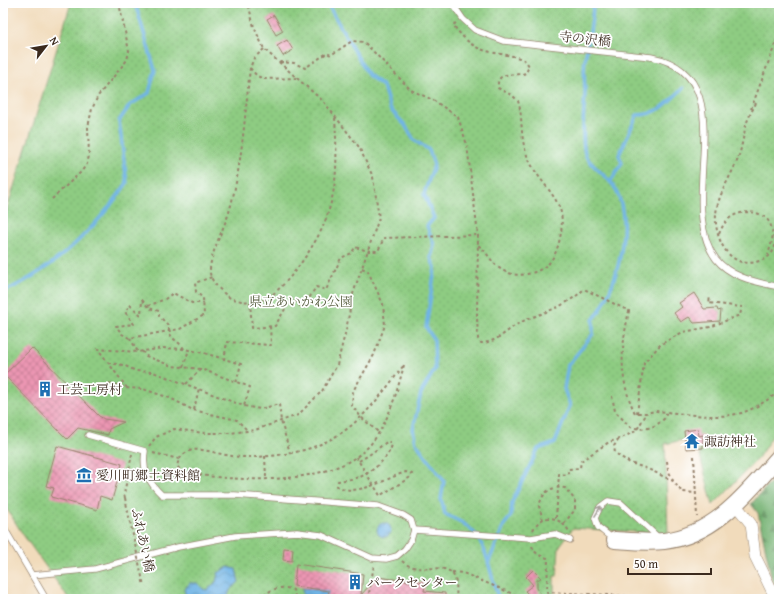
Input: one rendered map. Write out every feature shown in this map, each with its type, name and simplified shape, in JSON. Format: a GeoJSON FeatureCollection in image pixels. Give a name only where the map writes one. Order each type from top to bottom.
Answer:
{"type":"FeatureCollection","features":[{"type":"Feature","properties":{"kind":"street"},"geometry":{"type":"LineString","coordinates":[[615,540],[663,542],[698,532],[711,525],[735,504],[779,457]]}},
{"type":"Feature","properties":{"kind":"street"},"geometry":{"type":"LineString","coordinates":[[735,504],[751,524],[755,556],[776,599]]}},
{"type":"Feature","properties":{"kind":"lane","name":"寺の沢橋"},"geometry":{"type":"LineString","coordinates":[[452,3],[463,19],[475,30],[504,41],[537,46],[660,58],[675,64],[687,74],[697,89],[703,121],[704,232],[716,260],[752,282],[779,287]]}},
{"type":"Feature","properties":{"kind":"lane"},"geometry":{"type":"LineString","coordinates":[[32,575],[95,568],[178,547],[235,536],[297,532],[321,535],[372,558],[386,559],[397,556],[405,549],[411,540],[414,530],[411,520],[403,514],[378,506],[235,495],[162,495],[152,486],[145,474],[145,451],[88,435]]}},
{"type":"Feature","properties":{"kind":"lane"},"geometry":{"type":"LineString","coordinates":[[615,540],[598,527],[595,518],[600,507],[608,501],[621,503],[634,513],[663,542]]}},
{"type":"Feature","properties":{"kind":"lane"},"geometry":{"type":"LineString","coordinates":[[3,526],[46,599]]}},
{"type":"Feature","properties":{"kind":"lane"},"geometry":{"type":"LineString","coordinates":[[414,530],[522,538],[555,534],[570,540]]}},
{"type":"Feature","properties":{"kind":"path"},"geometry":{"type":"LineString","coordinates":[[52,198],[87,164],[89,156],[88,127],[92,109],[98,96],[127,60],[129,51],[119,3]]}},
{"type":"Feature","properties":{"kind":"path"},"geometry":{"type":"LineString","coordinates":[[179,459],[145,451],[156,437],[174,429],[204,433],[248,430],[298,416],[322,391],[337,365],[353,294],[378,218],[373,177],[359,147],[324,102],[264,49],[254,28],[248,3]]}},
{"type":"Feature","properties":{"kind":"path"},"geometry":{"type":"LineString","coordinates":[[463,19],[453,25],[461,36],[468,42],[493,54],[523,59],[527,62],[529,66],[526,73],[520,75],[504,74],[500,77],[497,83],[498,88],[513,96],[518,101],[520,126],[529,161],[535,173],[556,200],[561,211],[562,229],[558,248],[548,264],[534,272],[518,276],[506,272],[496,266],[478,245]]}},
{"type":"Feature","properties":{"kind":"path"},"geometry":{"type":"LineString","coordinates":[[779,34],[747,122],[738,160],[719,201],[716,213],[716,227],[718,234],[723,246],[731,258],[740,263],[754,263],[768,256],[772,252],[777,242],[776,225],[779,212]]}},
{"type":"Feature","properties":{"kind":"path"},"geometry":{"type":"LineString","coordinates":[[280,62],[294,63],[305,68],[327,53],[331,55],[352,41],[364,42],[411,90],[433,100],[458,117],[467,145],[478,235],[477,317],[478,339],[481,343],[489,343],[521,322],[552,310],[575,298],[584,289],[629,311],[625,332],[622,370],[627,396],[635,413],[655,411],[725,416],[742,413],[755,408],[779,392]]}},
{"type":"Feature","properties":{"kind":"path"},"geometry":{"type":"LineString","coordinates":[[264,49],[254,58],[250,68],[240,156],[230,209],[219,243],[211,259],[210,274],[218,288],[230,298],[250,302],[263,300],[280,289],[302,262],[323,225],[336,184],[335,117]]}},
{"type":"Feature","properties":{"kind":"path"},"geometry":{"type":"LineString","coordinates":[[250,68],[257,76],[264,79],[298,78]]}},
{"type":"Feature","properties":{"kind":"path"},"geometry":{"type":"LineString","coordinates":[[747,122],[756,103]]}},
{"type":"Feature","properties":{"kind":"path"},"geometry":{"type":"LineString","coordinates":[[718,234],[724,223],[740,212],[750,211],[760,214],[768,220],[772,230],[772,241],[768,256]]}},
{"type":"Feature","properties":{"kind":"path"},"geometry":{"type":"LineString","coordinates":[[250,302],[252,328],[275,326],[291,299],[303,308],[316,287],[326,290],[341,258],[352,253],[355,247],[368,251],[378,251],[384,238],[478,235]]}},
{"type":"Feature","properties":{"kind":"path"},"geometry":{"type":"LineString","coordinates":[[362,268],[368,271],[384,304],[384,326],[374,355],[353,391],[352,406],[361,417],[378,432]]}},
{"type":"Feature","properties":{"kind":"path"},"geometry":{"type":"LineString","coordinates":[[130,338],[180,329],[204,315],[203,298],[196,292],[195,283],[212,277]]}},
{"type":"Feature","properties":{"kind":"path"},"geometry":{"type":"LineString","coordinates":[[148,306],[165,299],[173,293],[192,303],[204,303]]}},
{"type":"Feature","properties":{"kind":"path"},"geometry":{"type":"LineString","coordinates":[[637,413],[644,364],[661,344],[683,332],[710,327],[740,315],[742,307],[709,303],[710,296]]}},
{"type":"Feature","properties":{"kind":"path"},"geometry":{"type":"LineString","coordinates":[[138,352],[130,338],[122,334],[116,326],[134,324],[125,312],[130,305],[141,315],[142,300],[148,306],[159,311],[159,316],[169,326],[168,331],[172,338],[180,343],[184,349]]}},
{"type":"Feature","properties":{"kind":"path"},"geometry":{"type":"LineString","coordinates":[[224,360],[227,342],[271,345],[270,326]]}},
{"type":"Feature","properties":{"kind":"path"},"geometry":{"type":"LineString","coordinates":[[127,388],[98,349],[138,352],[163,348],[184,349],[204,353],[241,364],[236,383]]}},
{"type":"Feature","properties":{"kind":"path"},"geometry":{"type":"LineString","coordinates":[[183,367],[189,350]]}},
{"type":"Feature","properties":{"kind":"path"},"geometry":{"type":"LineString","coordinates":[[142,351],[146,356],[172,366],[200,369],[250,387],[244,406]]}},
{"type":"Feature","properties":{"kind":"path"},"geometry":{"type":"LineString","coordinates":[[108,363],[123,365],[136,371],[153,372],[244,406],[260,409],[279,404],[281,421],[290,453]]}},
{"type":"Feature","properties":{"kind":"path"},"geometry":{"type":"LineString","coordinates":[[404,365],[385,421],[370,445],[356,457],[334,469],[295,477],[266,478],[205,476],[182,472],[177,466],[179,459],[184,454],[194,450],[233,456],[265,456],[316,448],[348,430],[361,417],[374,405],[404,365]]}},
{"type":"Feature","properties":{"kind":"path"},"geometry":{"type":"LineString","coordinates":[[186,384],[200,369]]}},
{"type":"Feature","properties":{"kind":"path"},"geometry":{"type":"LineString","coordinates":[[108,383],[127,388],[143,389],[170,398],[194,410],[237,420],[248,430]]}},
{"type":"Feature","properties":{"kind":"path"},"geometry":{"type":"LineString","coordinates":[[194,410],[199,388]]}},
{"type":"Feature","properties":{"kind":"path"},"geometry":{"type":"LineString","coordinates":[[612,396],[615,411],[620,418],[630,427],[637,429]]}},
{"type":"Feature","properties":{"kind":"path"},"geometry":{"type":"LineString","coordinates":[[556,518],[559,474],[568,475],[568,469],[580,468],[581,461],[609,442],[619,439],[637,429],[653,427],[666,417],[666,412]]}},
{"type":"Feature","properties":{"kind":"path"},"geometry":{"type":"LineString","coordinates":[[637,429],[647,413]]}},
{"type":"Feature","properties":{"kind":"path"},"geometry":{"type":"LineString","coordinates":[[619,439],[614,446],[615,453],[630,463],[648,468],[673,481]]}},
{"type":"Feature","properties":{"kind":"path"},"geometry":{"type":"LineString","coordinates":[[358,461],[388,441],[392,444],[392,448],[385,458],[367,473],[359,477],[338,481],[337,486],[341,488],[360,490],[406,472],[412,474],[409,478],[381,495],[378,506]]}},
{"type":"Feature","properties":{"kind":"path","name":"ふれあい橋"},"geometry":{"type":"LineString","coordinates":[[133,448],[124,494],[144,586]]}},
{"type":"Feature","properties":{"kind":"path"},"geometry":{"type":"LineString","coordinates":[[265,456],[266,478]]}},
{"type":"Feature","properties":{"kind":"path"},"geometry":{"type":"LineString","coordinates":[[694,456],[698,532]]}},
{"type":"Feature","properties":{"kind":"path"},"geometry":{"type":"LineString","coordinates":[[356,457],[381,495]]}},
{"type":"Feature","properties":{"kind":"path"},"geometry":{"type":"LineString","coordinates":[[667,461],[668,470],[673,481],[682,492],[695,493]]}},
{"type":"Feature","properties":{"kind":"path"},"geometry":{"type":"LineString","coordinates":[[544,520],[539,506],[541,499],[550,488],[565,488],[571,493],[574,500],[575,510],[564,523]]}},
{"type":"Feature","properties":{"kind":"path"},"geometry":{"type":"LineString","coordinates":[[549,599],[549,593],[547,592],[548,558],[535,553],[531,538],[535,526],[548,518],[556,518],[564,523],[570,532]]}},
{"type":"Feature","properties":{"kind":"path"},"geometry":{"type":"LineString","coordinates":[[397,556],[407,565],[446,568],[452,572],[463,573],[525,599]]}},
{"type":"Feature","properties":{"kind":"path"},"geometry":{"type":"LineString","coordinates":[[368,599],[374,566],[372,558]]}},
{"type":"Feature","properties":{"kind":"path"},"geometry":{"type":"LineString","coordinates":[[452,572],[456,582],[456,599]]}},
{"type":"Feature","properties":{"kind":"path"},"geometry":{"type":"LineString","coordinates":[[258,599],[273,589],[282,588],[293,590],[296,599]]}},
{"type":"Feature","properties":{"kind":"path"},"geometry":{"type":"LineString","coordinates":[[549,593],[689,599]]}},
{"type":"Feature","properties":{"kind":"path"},"geometry":{"type":"LineString","coordinates":[[3,595],[6,599]]}},
{"type":"Feature","properties":{"kind":"path"},"geometry":{"type":"LineString","coordinates":[[146,598],[157,597],[159,599]]}},
{"type":"Feature","properties":{"kind":"green space","name":"県立あいかわ公園"},"geometry":{"type":"Polygon","coordinates":[[[71,3],[779,3],[779,426],[758,458],[713,505],[695,437],[665,444],[668,534],[573,528],[559,547],[557,576],[554,576],[554,599],[69,599],[24,536],[3,503],[3,222],[71,3]]]}},
{"type":"Feature","properties":{"kind":"green space"},"geometry":{"type":"Polygon","coordinates":[[[779,473],[779,593],[772,580],[758,513],[751,504],[779,473]]]}},
{"type":"Feature","properties":{"kind":"water"},"geometry":{"type":"Polygon","coordinates":[[[381,523],[387,523],[391,527],[391,533],[387,537],[381,537],[377,533],[377,527],[381,523]]]}},
{"type":"Feature","properties":{"kind":"water"},"geometry":{"type":"Polygon","coordinates":[[[228,567],[236,569],[239,582],[230,590],[227,599],[208,599],[207,597],[202,596],[200,599],[187,599],[184,590],[190,583],[197,583],[203,589],[207,590],[216,582],[218,573],[228,567]]]}},
{"type":"Feature","properties":{"kind":"water"},"geometry":{"type":"Polygon","coordinates":[[[302,588],[329,591],[327,599],[304,599],[302,588]]]}},
{"type":"Feature","properties":{"kind":"building"},"geometry":{"type":"Polygon","coordinates":[[[274,15],[283,31],[276,35],[267,19],[274,15]]]}},
{"type":"Feature","properties":{"kind":"building"},"geometry":{"type":"Polygon","coordinates":[[[287,40],[293,50],[283,56],[277,46],[287,40]]]}},
{"type":"Feature","properties":{"kind":"building"},"geometry":{"type":"Polygon","coordinates":[[[694,293],[704,309],[717,308],[718,311],[721,310],[720,321],[694,323],[689,317],[681,322],[674,313],[682,307],[679,303],[694,293]]]}},
{"type":"Feature","properties":{"kind":"building","name":"工芸工房村"},"geometry":{"type":"Polygon","coordinates":[[[32,348],[99,416],[104,419],[124,422],[109,429],[108,435],[78,428],[67,439],[4,375],[32,348]]]}},
{"type":"Feature","properties":{"kind":"building"},"geometry":{"type":"Polygon","coordinates":[[[698,429],[699,436],[703,435],[703,448],[686,449],[684,431],[698,429]]]}},
{"type":"Feature","properties":{"kind":"building","name":"愛川町郷土資料館"},"geometry":{"type":"Polygon","coordinates":[[[57,446],[122,464],[112,500],[100,496],[97,510],[51,497],[54,488],[46,486],[57,446]]]}},
{"type":"Feature","properties":{"kind":"building"},"geometry":{"type":"Polygon","coordinates":[[[284,548],[293,549],[292,561],[283,560],[284,548]]]}},
{"type":"Feature","properties":{"kind":"building","name":"パークセンター"},"geometry":{"type":"Polygon","coordinates":[[[296,564],[363,574],[361,595],[377,577],[425,583],[424,591],[445,593],[445,599],[327,599],[329,591],[294,586],[296,564]]]}},
{"type":"Feature","properties":{"kind":"building"},"geometry":{"type":"Polygon","coordinates":[[[533,570],[541,578],[537,580],[537,588],[540,593],[532,598],[525,591],[533,585],[526,577],[533,570]]]}},
{"type":"Feature","properties":{"kind":"waterway"},"geometry":{"type":"LineString","coordinates":[[3,292],[22,283],[57,260],[87,232],[115,200],[127,183],[119,121],[130,105],[149,93],[155,70],[135,3]]}},
{"type":"Feature","properties":{"kind":"waterway"},"geometry":{"type":"LineString","coordinates":[[327,3],[368,75],[383,86],[390,109],[405,125],[414,140],[429,150],[434,165],[424,194],[434,218],[427,226],[434,245],[431,258],[435,268],[426,327],[434,340],[435,369],[421,393],[413,429],[416,443],[444,481],[441,499],[445,514],[464,524],[473,531],[479,539],[484,548],[499,599]]}},
{"type":"Feature","properties":{"kind":"waterway"},"geometry":{"type":"LineString","coordinates":[[489,561],[504,525],[511,516],[512,502],[538,449],[555,443],[570,405],[564,389],[568,365],[593,334],[593,320],[602,307],[609,292],[616,275],[620,256],[623,238],[623,219],[620,203],[615,188],[587,158],[584,147],[584,64],[591,25],[593,3]]}},
{"type":"Feature","properties":{"kind":"waterway"},"geometry":{"type":"LineString","coordinates":[[610,182],[622,163],[619,155],[637,115],[651,113],[663,107],[683,88]]}},
{"type":"Feature","properties":{"kind":"place","name":"工芸工房村"},"geometry":{"type":"Point","coordinates":[45,389]}},
{"type":"Feature","properties":{"kind":"place","name":"諏訪神社"},"geometry":{"type":"Point","coordinates":[692,441]}},
{"type":"Feature","properties":{"kind":"place","name":"愛川町郷土資料館"},"geometry":{"type":"Point","coordinates":[84,475]}},
{"type":"Feature","properties":{"kind":"place","name":"パークセンター"},"geometry":{"type":"Point","coordinates":[355,582]}}]}
